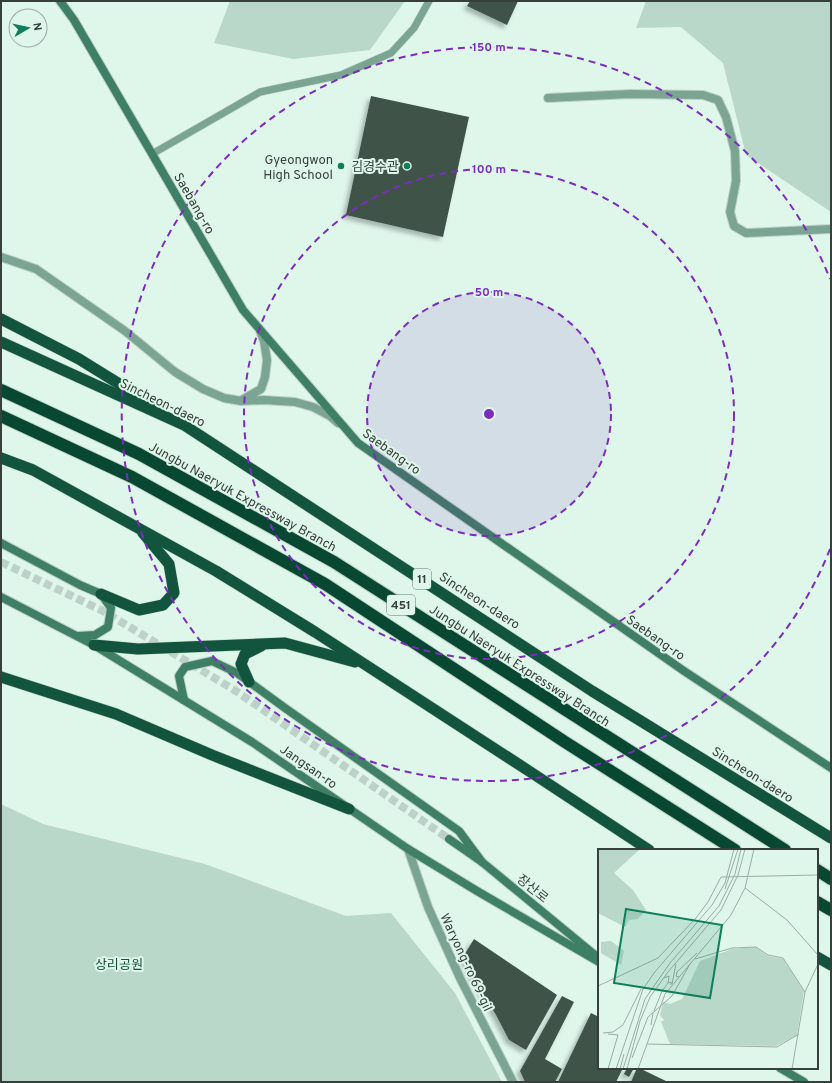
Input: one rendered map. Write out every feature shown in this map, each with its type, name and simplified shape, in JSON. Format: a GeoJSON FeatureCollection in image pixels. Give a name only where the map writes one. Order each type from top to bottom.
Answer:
{"type":"FeatureCollection","features":[{"type":"Feature","properties":{"kind":"highway"},"geometry":{"type":"LineString","coordinates":[[1,320],[79,359],[184,425]]}},
{"type":"Feature","properties":{"kind":"highway","name":"Sincheon-daero"},"geometry":{"type":"LineString","coordinates":[[1,342],[184,425],[592,690],[831,838]]}},
{"type":"Feature","properties":{"kind":"highway","name":"Jungbu Naeryuk Expressway Branch"},"geometry":{"type":"LineString","coordinates":[[1,390],[139,454],[334,562],[783,849]]}},
{"type":"Feature","properties":{"kind":"highway","name":"451"},"geometry":{"type":"LineString","coordinates":[[1,416],[132,477],[325,584],[565,742],[733,849]]}},
{"type":"Feature","properties":{"kind":"highway"},"geometry":{"type":"LineString","coordinates":[[1,458],[33,470],[216,571],[368,666],[526,768],[648,849]]}},
{"type":"Feature","properties":{"kind":"highway"},"geometry":{"type":"LineString","coordinates":[[101,594],[139,610],[163,604],[174,593],[169,564],[139,528]]}},
{"type":"Feature","properties":{"kind":"highway"},"geometry":{"type":"LineString","coordinates":[[94,645],[138,649],[285,643],[368,666]]}},
{"type":"Feature","properties":{"kind":"highway"},"geometry":{"type":"LineString","coordinates":[[249,682],[241,664],[246,654],[266,644]]}},
{"type":"Feature","properties":{"kind":"highway"},"geometry":{"type":"LineString","coordinates":[[1,676],[116,714],[212,755],[349,809]]}},
{"type":"Feature","properties":{"kind":"highway"},"geometry":{"type":"LineString","coordinates":[[818,871],[831,879]]}},
{"type":"Feature","properties":{"kind":"highway"},"geometry":{"type":"LineString","coordinates":[[818,903],[831,910]]}},
{"type":"Feature","properties":{"kind":"highway"},"geometry":{"type":"LineString","coordinates":[[818,958],[831,965]]}},
{"type":"Feature","properties":{"kind":"main road","name":"Saebang-ro"},"geometry":{"type":"LineString","coordinates":[[60,1],[74,20],[243,310],[358,443],[678,666],[831,768]]}},
{"type":"Feature","properties":{"kind":"main road"},"geometry":{"type":"LineString","coordinates":[[1,543],[80,585],[101,594],[111,608],[108,627],[95,636],[77,636]]}},
{"type":"Feature","properties":{"kind":"main road","name":"Jangsan-ro"},"geometry":{"type":"LineString","coordinates":[[1,596],[94,645],[184,700],[252,742],[408,849],[598,961]]}},
{"type":"Feature","properties":{"kind":"main road"},"geometry":{"type":"LineString","coordinates":[[184,700],[179,676],[185,667],[212,661],[237,673],[459,831],[482,862]]}},
{"type":"Feature","properties":{"kind":"main road","name":"장산로"},"geometry":{"type":"LineString","coordinates":[[449,839],[482,862],[598,957]]}},
{"type":"Feature","properties":{"kind":"main road"},"geometry":{"type":"LineString","coordinates":[[782,1069],[804,1082]]}},
{"type":"Feature","properties":{"kind":"street"},"geometry":{"type":"LineString","coordinates":[[548,98],[630,94],[703,95],[718,100],[726,118],[735,151],[736,181],[730,212],[734,226],[746,233],[831,230]]}},
{"type":"Feature","properties":{"kind":"street"},"geometry":{"type":"LineString","coordinates":[[1,257],[36,269],[125,331],[175,372],[203,389],[224,398],[241,401],[264,400],[295,402],[313,407],[330,416],[344,427]]}},
{"type":"Feature","properties":{"kind":"street"},"geometry":{"type":"LineString","coordinates":[[241,401],[261,389],[265,377],[268,360],[264,341],[259,328]]}},
{"type":"Feature","properties":{"kind":"street","name":"Waryong-ro 69-gil"},"geometry":{"type":"LineString","coordinates":[[408,849],[428,907],[457,971],[513,1082]]}},
{"type":"Feature","properties":{"kind":"lane"},"geometry":{"type":"LineString","coordinates":[[152,154],[260,92],[340,75],[391,54],[414,28],[429,1]]}},
{"type":"Feature","properties":{"kind":"green space"},"geometry":{"type":"Polygon","coordinates":[[[230,1],[405,1],[370,50],[293,59],[214,43],[230,1]]]}},
{"type":"Feature","properties":{"kind":"green space"},"geometry":{"type":"Polygon","coordinates":[[[646,1],[831,1],[831,212],[746,155],[723,63],[681,27],[636,28],[646,1]]]}},
{"type":"Feature","properties":{"kind":"green space","name":"상리공원"},"geometry":{"type":"Polygon","coordinates":[[[1,804],[43,824],[205,864],[346,916],[391,913],[455,993],[502,1082],[1,1082],[1,804]]]}},
{"type":"Feature","properties":{"kind":"building"},"geometry":{"type":"Polygon","coordinates":[[[470,1],[518,1],[507,25],[467,6],[470,1]]]}},
{"type":"Feature","properties":{"kind":"building","name":"김경수관"},"geometry":{"type":"Polygon","coordinates":[[[371,96],[469,117],[443,237],[346,215],[371,96]]]}},
{"type":"Feature","properties":{"kind":"building"},"geometry":{"type":"Polygon","coordinates":[[[474,939],[557,995],[526,1050],[509,1040],[463,957],[474,939]]]}},
{"type":"Feature","properties":{"kind":"building"},"geometry":{"type":"Polygon","coordinates":[[[562,996],[574,1002],[545,1059],[562,1069],[555,1082],[525,1082],[520,1071],[562,996]]]}},
{"type":"Feature","properties":{"kind":"building"},"geometry":{"type":"Polygon","coordinates":[[[591,1013],[598,1016],[598,1069],[622,1069],[616,1082],[558,1082],[591,1013]]]}},
{"type":"Feature","properties":{"kind":"building"},"geometry":{"type":"Polygon","coordinates":[[[626,1069],[633,1069],[629,1077],[624,1074],[626,1069]]]}},
{"type":"Feature","properties":{"kind":"building"},"geometry":{"type":"Polygon","coordinates":[[[637,1069],[641,1069],[668,1082],[631,1082],[637,1069]]]}},
{"type":"Feature","properties":{"kind":"tunnel"},"geometry":{"type":"LineString","coordinates":[[1,562],[103,611],[236,691],[449,839]]}},
{"type":"Feature","properties":{"kind":"place","name":"Gyeongwon High School"},"geometry":{"type":"Point","coordinates":[341,166]}},
{"type":"Feature","properties":{"kind":"place","name":"김경수관"},"geometry":{"type":"Point","coordinates":[407,166]}}]}
